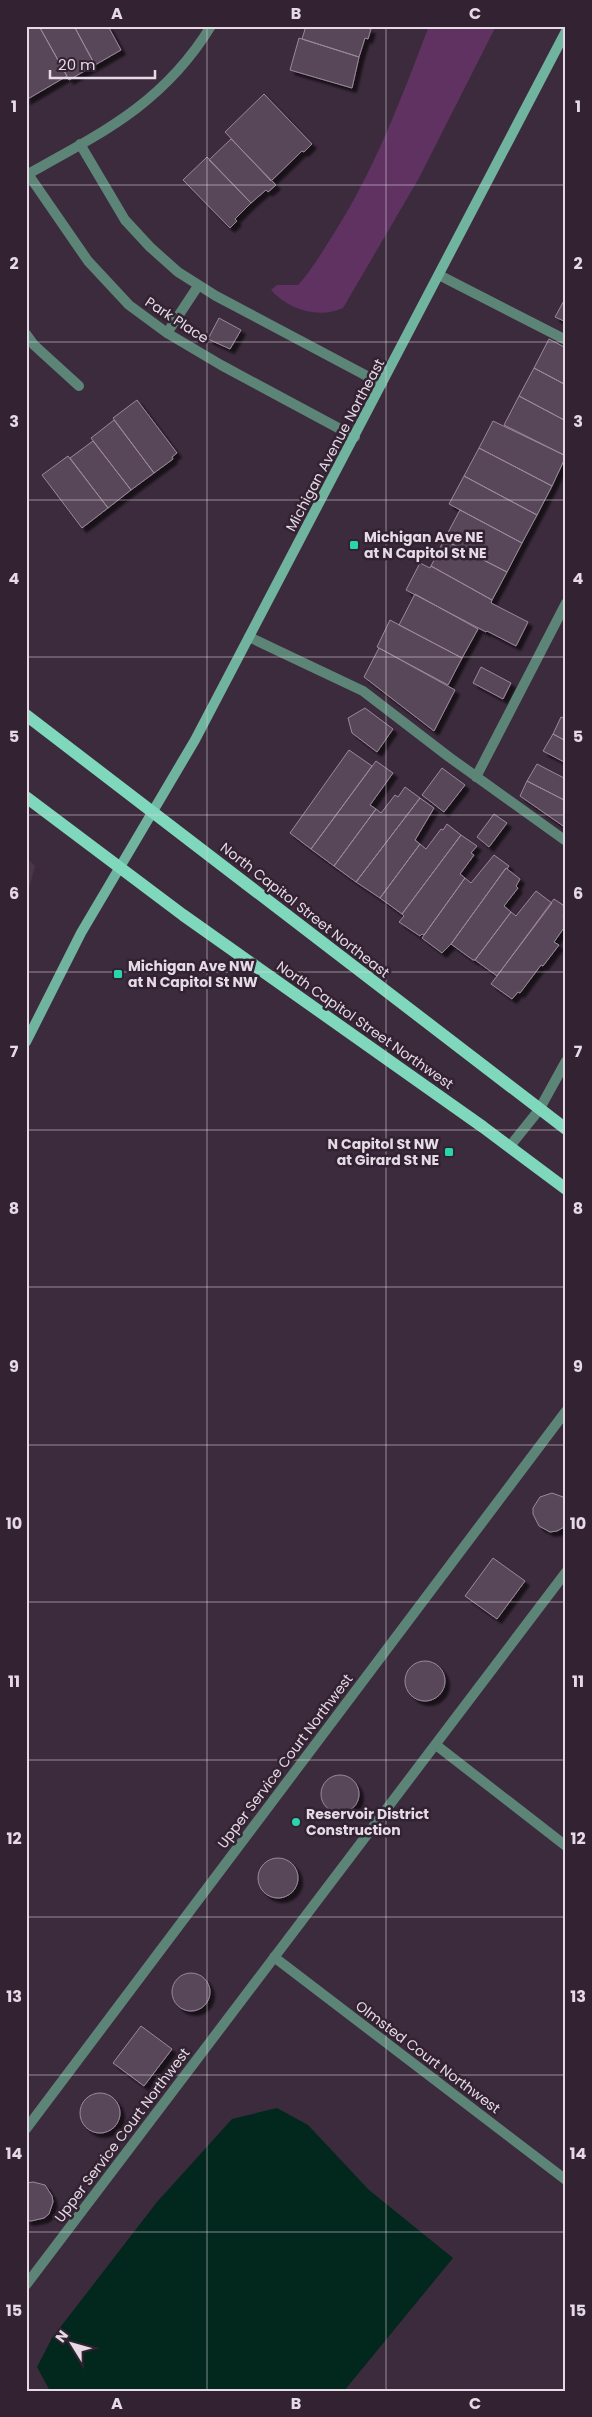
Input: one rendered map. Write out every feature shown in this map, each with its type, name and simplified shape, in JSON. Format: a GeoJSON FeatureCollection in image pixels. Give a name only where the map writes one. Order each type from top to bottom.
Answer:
{"type":"FeatureCollection","features":[{"type":"Feature","properties":{"kind":"main road","name":"Michigan Avenue Northeast"},"geometry":{"type":"LineString","coordinates":[[26,1042],[81,933],[195,740],[566,31]]}},
{"type":"Feature","properties":{"kind":"main road","name":"North Capitol Street Northeast"},"geometry":{"type":"LineString","coordinates":[[26,715],[566,1130]]}},
{"type":"Feature","properties":{"kind":"main road","name":"North Capitol Street Northwest"},"geometry":{"type":"LineString","coordinates":[[26,797],[183,915],[510,1146],[566,1189]]}},
{"type":"Feature","properties":{"kind":"street"},"geometry":{"type":"LineString","coordinates":[[27,174],[111,128],[150,100],[189,57],[211,26]]}},
{"type":"Feature","properties":{"kind":"street"},"geometry":{"type":"LineString","coordinates":[[80,144],[125,220],[150,247],[198,286],[324,356],[382,384]]}},
{"type":"Feature","properties":{"kind":"street","name":"Park Place"},"geometry":{"type":"LineString","coordinates":[[27,174],[88,261],[129,305],[166,333],[228,369],[355,437]]}},
{"type":"Feature","properties":{"kind":"street"},"geometry":{"type":"LineString","coordinates":[[439,275],[566,340]]}},
{"type":"Feature","properties":{"kind":"street"},"geometry":{"type":"LineString","coordinates":[[166,333],[198,286]]}},
{"type":"Feature","properties":{"kind":"street"},"geometry":{"type":"LineString","coordinates":[[26,334],[34,345],[79,386]]}},
{"type":"Feature","properties":{"kind":"street"},"geometry":{"type":"LineString","coordinates":[[476,777],[566,603]]}},
{"type":"Feature","properties":{"kind":"street"},"geometry":{"type":"LineString","coordinates":[[249,637],[363,692],[566,842]]}},
{"type":"Feature","properties":{"kind":"street"},"geometry":{"type":"LineString","coordinates":[[510,1146],[539,1110],[566,1061]]}},
{"type":"Feature","properties":{"kind":"street","name":"Upper Service Court Northwest"},"geometry":{"type":"LineString","coordinates":[[26,2129],[566,1411]]}},
{"type":"Feature","properties":{"kind":"street","name":"Upper Service Court Northwest"},"geometry":{"type":"LineString","coordinates":[[26,2285],[566,1572]]}},
{"type":"Feature","properties":{"kind":"street"},"geometry":{"type":"LineString","coordinates":[[436,1745],[566,1846]]}},
{"type":"Feature","properties":{"kind":"street","name":"Olmsted Court Northwest"},"geometry":{"type":"LineString","coordinates":[[274,1957],[566,2180]]}},
{"type":"Feature","properties":{"kind":"shaded area"},"geometry":{"type":"Polygon","coordinates":[[[429,26],[496,26],[419,178],[343,308],[324,313],[305,311],[286,303],[271,290],[277,285],[298,285],[316,262],[346,213],[386,135],[429,26]]]}},
{"type":"Feature","properties":{"kind":"shaded area"},"geometry":{"type":"Polygon","coordinates":[[[26,857],[35,866],[26,900],[26,857]]]}},
{"type":"Feature","properties":{"kind":"shaded area"},"geometry":{"type":"Polygon","coordinates":[[[277,2108],[308,2125],[369,2190],[453,2258],[344,2391],[50,2391],[37,2367],[52,2338],[157,2202],[232,2119],[277,2108]]]}},
{"type":"Feature","properties":{"kind":"building"},"geometry":{"type":"Polygon","coordinates":[[[39,26],[67,76],[26,100],[26,27],[39,26]]]}},
{"type":"Feature","properties":{"kind":"building"},"geometry":{"type":"Polygon","coordinates":[[[39,26],[74,26],[95,65],[69,80],[39,26]]]}},
{"type":"Feature","properties":{"kind":"building"},"geometry":{"type":"Polygon","coordinates":[[[74,26],[108,26],[121,50],[95,65],[74,26]]]}},
{"type":"Feature","properties":{"kind":"building"},"geometry":{"type":"Polygon","coordinates":[[[306,26],[355,26],[371,29],[368,39],[365,38],[359,57],[302,39],[306,26]]]}},
{"type":"Feature","properties":{"kind":"building"},"geometry":{"type":"Polygon","coordinates":[[[299,38],[359,57],[352,88],[290,70],[299,38]]]}},
{"type":"Feature","properties":{"kind":"building"},"geometry":{"type":"Polygon","coordinates":[[[264,94],[312,144],[304,152],[302,151],[271,181],[225,132],[264,94]]]}},
{"type":"Feature","properties":{"kind":"building"},"geometry":{"type":"Polygon","coordinates":[[[231,139],[276,185],[268,192],[266,190],[251,203],[209,160],[231,139]]]}},
{"type":"Feature","properties":{"kind":"building"},"geometry":{"type":"Polygon","coordinates":[[[207,157],[251,203],[235,219],[237,221],[230,228],[183,180],[207,157]]]}},
{"type":"Feature","properties":{"kind":"building"},"geometry":{"type":"Polygon","coordinates":[[[566,297],[566,322],[555,317],[566,297]]]}},
{"type":"Feature","properties":{"kind":"building"},"geometry":{"type":"Polygon","coordinates":[[[219,318],[241,330],[230,349],[208,339],[219,318]]]}},
{"type":"Feature","properties":{"kind":"building"},"geometry":{"type":"Polygon","coordinates":[[[549,339],[566,348],[566,385],[534,368],[549,339]]]}},
{"type":"Feature","properties":{"kind":"building"},"geometry":{"type":"Polygon","coordinates":[[[534,368],[566,385],[566,421],[519,396],[534,368]]]}},
{"type":"Feature","properties":{"kind":"building"},"geometry":{"type":"Polygon","coordinates":[[[519,396],[566,421],[566,456],[504,425],[519,396]]]}},
{"type":"Feature","properties":{"kind":"building"},"geometry":{"type":"Polygon","coordinates":[[[137,400],[177,453],[172,457],[173,459],[154,473],[113,418],[137,400]]]}},
{"type":"Feature","properties":{"kind":"building"},"geometry":{"type":"Polygon","coordinates":[[[114,420],[154,473],[131,490],[91,438],[114,420]]]}},
{"type":"Feature","properties":{"kind":"building"},"geometry":{"type":"Polygon","coordinates":[[[493,421],[566,456],[552,486],[479,448],[493,421]]]}},
{"type":"Feature","properties":{"kind":"building"},"geometry":{"type":"Polygon","coordinates":[[[93,441],[131,490],[108,508],[70,458],[93,441]]]}},
{"type":"Feature","properties":{"kind":"building"},"geometry":{"type":"Polygon","coordinates":[[[479,448],[552,486],[537,515],[464,476],[479,448]]]}},
{"type":"Feature","properties":{"kind":"building"},"geometry":{"type":"Polygon","coordinates":[[[68,456],[108,508],[82,528],[42,475],[68,456]]]}},
{"type":"Feature","properties":{"kind":"building"},"geometry":{"type":"Polygon","coordinates":[[[464,476],[537,515],[522,543],[449,504],[464,476]]]}},
{"type":"Feature","properties":{"kind":"building"},"geometry":{"type":"Polygon","coordinates":[[[460,510],[522,543],[507,572],[444,540],[460,510]]]}},
{"type":"Feature","properties":{"kind":"building"},"geometry":{"type":"Polygon","coordinates":[[[444,540],[507,572],[492,600],[431,566],[444,540]]]}},
{"type":"Feature","properties":{"kind":"building"},"geometry":{"type":"Polygon","coordinates":[[[420,563],[430,568],[431,566],[492,600],[491,603],[528,622],[516,646],[406,590],[420,563]]]}},
{"type":"Feature","properties":{"kind":"building"},"geometry":{"type":"Polygon","coordinates":[[[415,594],[478,629],[462,658],[399,625],[415,594]]]}},
{"type":"Feature","properties":{"kind":"building"},"geometry":{"type":"Polygon","coordinates":[[[390,620],[462,658],[448,685],[377,647],[390,620]]]}},
{"type":"Feature","properties":{"kind":"building"},"geometry":{"type":"Polygon","coordinates":[[[379,648],[455,690],[434,731],[364,677],[379,648]]]}},
{"type":"Feature","properties":{"kind":"building"},"geometry":{"type":"Polygon","coordinates":[[[481,667],[511,683],[503,699],[473,683],[481,667]]]}},
{"type":"Feature","properties":{"kind":"building"},"geometry":{"type":"Polygon","coordinates":[[[365,708],[393,729],[377,752],[352,733],[348,718],[365,708]]]}},
{"type":"Feature","properties":{"kind":"building"},"geometry":{"type":"Polygon","coordinates":[[[561,717],[566,719],[566,741],[553,734],[561,717]]]}},
{"type":"Feature","properties":{"kind":"building"},"geometry":{"type":"Polygon","coordinates":[[[553,734],[566,741],[566,763],[543,751],[553,734]]]}},
{"type":"Feature","properties":{"kind":"building"},"geometry":{"type":"Polygon","coordinates":[[[349,750],[372,766],[311,849],[290,833],[349,750]]]}},
{"type":"Feature","properties":{"kind":"building"},"geometry":{"type":"Polygon","coordinates":[[[376,761],[393,773],[370,805],[376,809],[334,866],[311,849],[376,761]]]}},
{"type":"Feature","properties":{"kind":"building"},"geometry":{"type":"Polygon","coordinates":[[[537,764],[564,778],[566,775],[566,801],[527,781],[537,764]]]}},
{"type":"Feature","properties":{"kind":"building"},"geometry":{"type":"Polygon","coordinates":[[[442,768],[465,785],[444,812],[422,795],[442,768]]]}},
{"type":"Feature","properties":{"kind":"building"},"geometry":{"type":"Polygon","coordinates":[[[527,781],[566,801],[566,828],[520,796],[527,781]]]}},
{"type":"Feature","properties":{"kind":"building"},"geometry":{"type":"Polygon","coordinates":[[[405,787],[420,798],[356,882],[334,866],[376,809],[381,813],[395,795],[398,797],[405,787]]]}},
{"type":"Feature","properties":{"kind":"building"},"geometry":{"type":"Polygon","coordinates":[[[420,798],[434,808],[415,840],[420,844],[380,898],[356,882],[420,798]]]}},
{"type":"Feature","properties":{"kind":"building"},"geometry":{"type":"Polygon","coordinates":[[[494,814],[507,823],[489,847],[477,837],[494,814]]]}},
{"type":"Feature","properties":{"kind":"building"},"geometry":{"type":"Polygon","coordinates":[[[447,824],[461,835],[402,914],[380,898],[420,844],[426,849],[447,824]]]}},
{"type":"Feature","properties":{"kind":"building"},"geometry":{"type":"Polygon","coordinates":[[[461,835],[477,846],[471,853],[474,855],[460,874],[465,878],[424,935],[420,936],[399,922],[404,916],[402,914],[461,835]]]}},
{"type":"Feature","properties":{"kind":"building"},"geometry":{"type":"Polygon","coordinates":[[[494,855],[509,866],[451,944],[442,953],[422,938],[465,878],[471,883],[494,855]]]}},
{"type":"Feature","properties":{"kind":"building"},"geometry":{"type":"Polygon","coordinates":[[[506,868],[520,879],[516,886],[518,888],[504,906],[511,912],[475,960],[473,960],[451,944],[506,868]]]}},
{"type":"Feature","properties":{"kind":"building"},"geometry":{"type":"Polygon","coordinates":[[[536,891],[552,903],[497,976],[475,960],[511,912],[516,916],[536,891]]]}},
{"type":"Feature","properties":{"kind":"building"},"geometry":{"type":"Polygon","coordinates":[[[554,899],[566,907],[563,916],[566,918],[566,925],[554,942],[559,945],[520,993],[518,992],[512,999],[491,984],[554,899]]]}},
{"type":"Feature","properties":{"kind":"building"},"geometry":{"type":"Polygon","coordinates":[[[552,1493],[566,1498],[566,1526],[557,1531],[550,1532],[539,1526],[533,1514],[533,1508],[540,1497],[552,1493]]]}},
{"type":"Feature","properties":{"kind":"building"},"geometry":{"type":"Polygon","coordinates":[[[493,1558],[525,1581],[497,1619],[465,1596],[493,1558]]]}},
{"type":"Feature","properties":{"kind":"building"},"geometry":{"type":"Polygon","coordinates":[[[425,1661],[439,1667],[445,1681],[439,1695],[425,1701],[411,1695],[405,1681],[411,1667],[425,1661]]]}},
{"type":"Feature","properties":{"kind":"building"},"geometry":{"type":"Polygon","coordinates":[[[340,1775],[354,1780],[359,1794],[354,1808],[340,1813],[326,1808],[321,1794],[326,1780],[340,1775]]]}},
{"type":"Feature","properties":{"kind":"building"},"geometry":{"type":"Polygon","coordinates":[[[278,1858],[292,1864],[298,1878],[292,1892],[278,1898],[264,1892],[258,1878],[264,1864],[278,1858]]]}},
{"type":"Feature","properties":{"kind":"building"},"geometry":{"type":"Polygon","coordinates":[[[191,1973],[205,1978],[210,1992],[205,2006],[191,2011],[177,2006],[172,1992],[177,1978],[191,1973]]]}},
{"type":"Feature","properties":{"kind":"building"},"geometry":{"type":"Polygon","coordinates":[[[141,2026],[172,2049],[144,2086],[113,2063],[141,2026]]]}},
{"type":"Feature","properties":{"kind":"building"},"geometry":{"type":"Polygon","coordinates":[[[100,2093],[114,2099],[120,2113],[114,2127],[100,2133],[86,2127],[80,2113],[86,2099],[100,2093]]]}},
{"type":"Feature","properties":{"kind":"building"},"geometry":{"type":"Polygon","coordinates":[[[33,2182],[45,2185],[52,2196],[53,2202],[49,2214],[44,2218],[31,2221],[26,2220],[26,2183],[33,2182]]]}},
{"type":"Feature","properties":{"kind":"place","name":"Michigan Ave NE at N Capitol St NE"},"geometry":{"type":"Point","coordinates":[354,545]}},
{"type":"Feature","properties":{"kind":"place","name":"Michigan Ave NW at N Capitol St NW"},"geometry":{"type":"Point","coordinates":[118,974]}},
{"type":"Feature","properties":{"kind":"place","name":"N Capitol St NW at Girard St NE"},"geometry":{"type":"Point","coordinates":[449,1152]}},
{"type":"Feature","properties":{"kind":"place","name":"Reservoir District Construction"},"geometry":{"type":"Point","coordinates":[296,1822]}}]}
